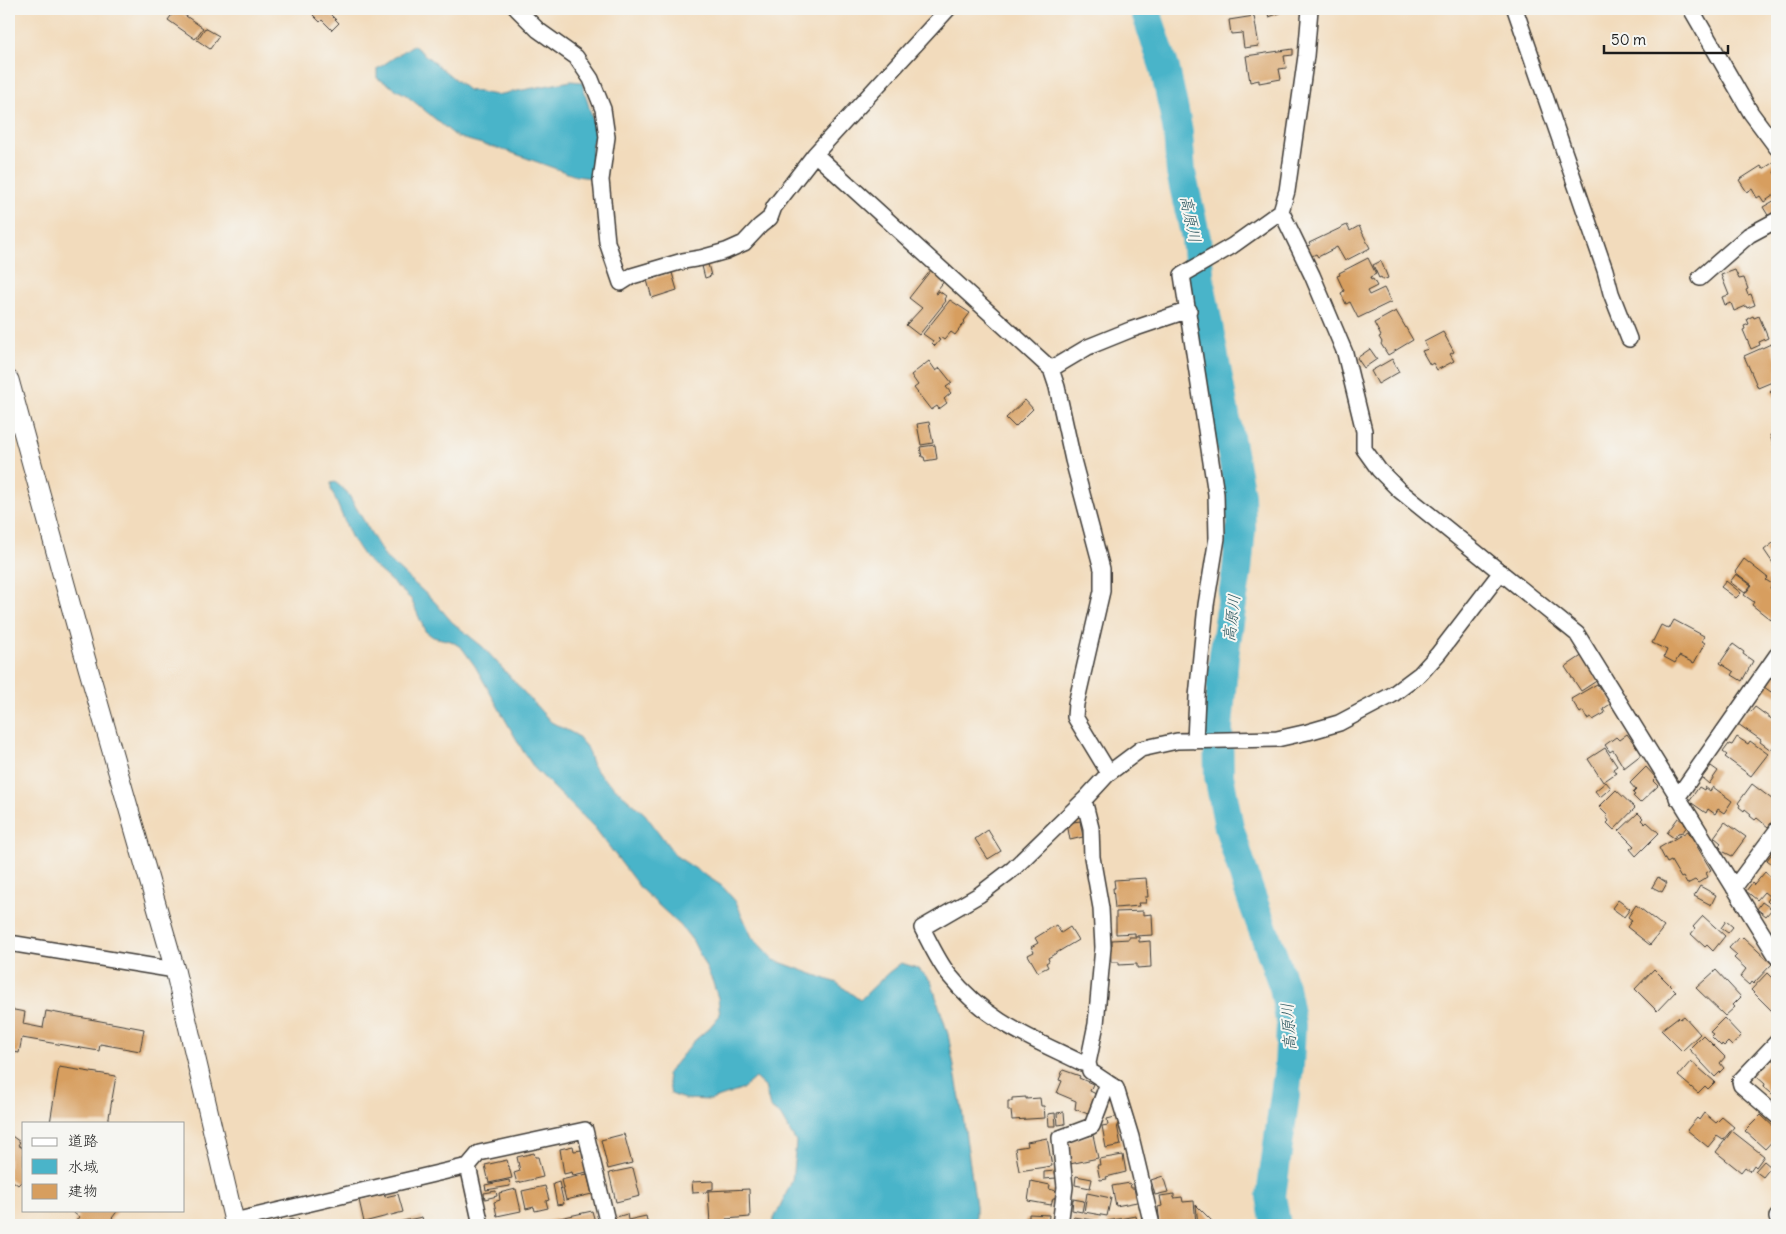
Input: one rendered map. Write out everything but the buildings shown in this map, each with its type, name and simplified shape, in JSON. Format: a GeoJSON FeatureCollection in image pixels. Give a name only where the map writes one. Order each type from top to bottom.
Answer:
{"type":"FeatureCollection","features":[{"type":"Feature","properties":{"kind":"street"},"geometry":{"type":"LineString","coordinates":[[517,9],[538,30],[576,57],[590,79],[603,109],[607,137],[601,180],[605,225],[607,242],[621,283],[632,276],[726,251],[744,243],[770,218],[774,207],[815,154],[948,9]]}},
{"type":"Feature","properties":{"kind":"street"},"geometry":{"type":"LineString","coordinates":[[1195,741],[1197,697],[1206,605],[1217,538],[1216,494],[1189,310],[1182,275],[1232,246],[1281,211],[1287,191],[1306,56],[1310,9]]}},
{"type":"Feature","properties":{"kind":"street"},"geometry":{"type":"LineString","coordinates":[[1516,9],[1628,340]]}},
{"type":"Feature","properties":{"kind":"street"},"geometry":{"type":"LineString","coordinates":[[1691,9],[1751,113],[1777,148]]}},
{"type":"Feature","properties":{"kind":"street"},"geometry":{"type":"LineString","coordinates":[[815,154],[1051,369],[1102,569],[1102,591],[1076,704],[1075,717],[1110,773]]}},
{"type":"Feature","properties":{"kind":"street"},"geometry":{"type":"LineString","coordinates":[[1281,211],[1312,275],[1344,353],[1364,431],[1364,449],[1379,470],[1400,490],[1577,634],[1777,957]]}},
{"type":"Feature","properties":{"kind":"street"},"geometry":{"type":"LineString","coordinates":[[1700,278],[1749,236],[1777,220]]}},
{"type":"Feature","properties":{"kind":"street"},"geometry":{"type":"LineString","coordinates":[[1051,369],[1088,347],[1130,330],[1189,310]]}},
{"type":"Feature","properties":{"kind":"street"},"geometry":{"type":"LineString","coordinates":[[9,380],[83,650],[175,970],[235,1223],[468,1166],[479,1153],[586,1130],[608,1225]]}},
{"type":"Feature","properties":{"kind":"street"},"geometry":{"type":"LineString","coordinates":[[1088,1063],[1082,1063],[1009,1028],[985,1012],[947,973],[922,928],[979,895],[1006,874],[1110,773],[1142,750],[1177,741],[1277,739],[1339,723],[1392,695],[1420,674],[1438,654],[1501,572]]}},
{"type":"Feature","properties":{"kind":"street"},"geometry":{"type":"LineString","coordinates":[[1677,798],[1776,659]]}},
{"type":"Feature","properties":{"kind":"street"},"geometry":{"type":"LineString","coordinates":[[1084,800],[1091,828],[1092,857],[1101,908],[1104,947],[1096,1024],[1088,1063],[1090,1071],[1116,1088],[1131,1137],[1152,1225]]}},
{"type":"Feature","properties":{"kind":"street"},"geometry":{"type":"LineString","coordinates":[[1734,888],[1777,830]]}},
{"type":"Feature","properties":{"kind":"street"},"geometry":{"type":"LineString","coordinates":[[9,943],[175,970]]}},
{"type":"Feature","properties":{"kind":"street"},"geometry":{"type":"LineString","coordinates":[[1777,1042],[1740,1081],[1741,1085],[1777,1116]]}},
{"type":"Feature","properties":{"kind":"street"},"geometry":{"type":"LineString","coordinates":[[1060,1225],[1065,1187],[1060,1138],[1092,1126],[1108,1083]]}},
{"type":"Feature","properties":{"kind":"street"},"geometry":{"type":"LineString","coordinates":[[468,1166],[481,1225]]}},
{"type":"Feature","properties":{"kind":"water"},"geometry":{"type":"Polygon","coordinates":[[[413,45],[468,90],[496,95],[571,81],[582,82],[596,132],[592,144],[592,178],[576,176],[507,151],[457,137],[406,95],[377,78],[377,69],[413,45]]]}},
{"type":"Feature","properties":{"kind":"water"},"geometry":{"type":"Polygon","coordinates":[[[335,482],[347,492],[385,557],[434,601],[452,622],[483,647],[551,722],[576,735],[587,748],[593,766],[601,776],[645,814],[676,856],[722,886],[736,902],[752,937],[774,960],[837,983],[860,1000],[901,963],[918,968],[931,981],[948,1034],[962,1110],[976,1206],[976,1225],[771,1225],[792,1181],[796,1142],[780,1115],[770,1107],[765,1087],[755,1078],[741,1090],[711,1100],[684,1099],[671,1094],[667,1074],[693,1042],[720,1015],[718,998],[712,980],[693,941],[681,926],[641,889],[595,828],[535,769],[475,666],[462,648],[451,641],[433,637],[425,631],[411,599],[365,558],[352,539],[331,489],[331,483],[335,482]]]}},
{"type":"Feature","properties":{"kind":"waterway","name":"高原川"},"geometry":{"type":"LineString","coordinates":[[1145,9],[1165,69],[1174,111],[1178,133],[1181,173],[1196,238],[1200,283],[1240,495],[1241,528],[1237,571],[1224,655],[1218,727],[1219,776],[1229,827],[1248,888],[1284,987],[1291,1025],[1289,1066],[1271,1196],[1276,1225]]}}]}
